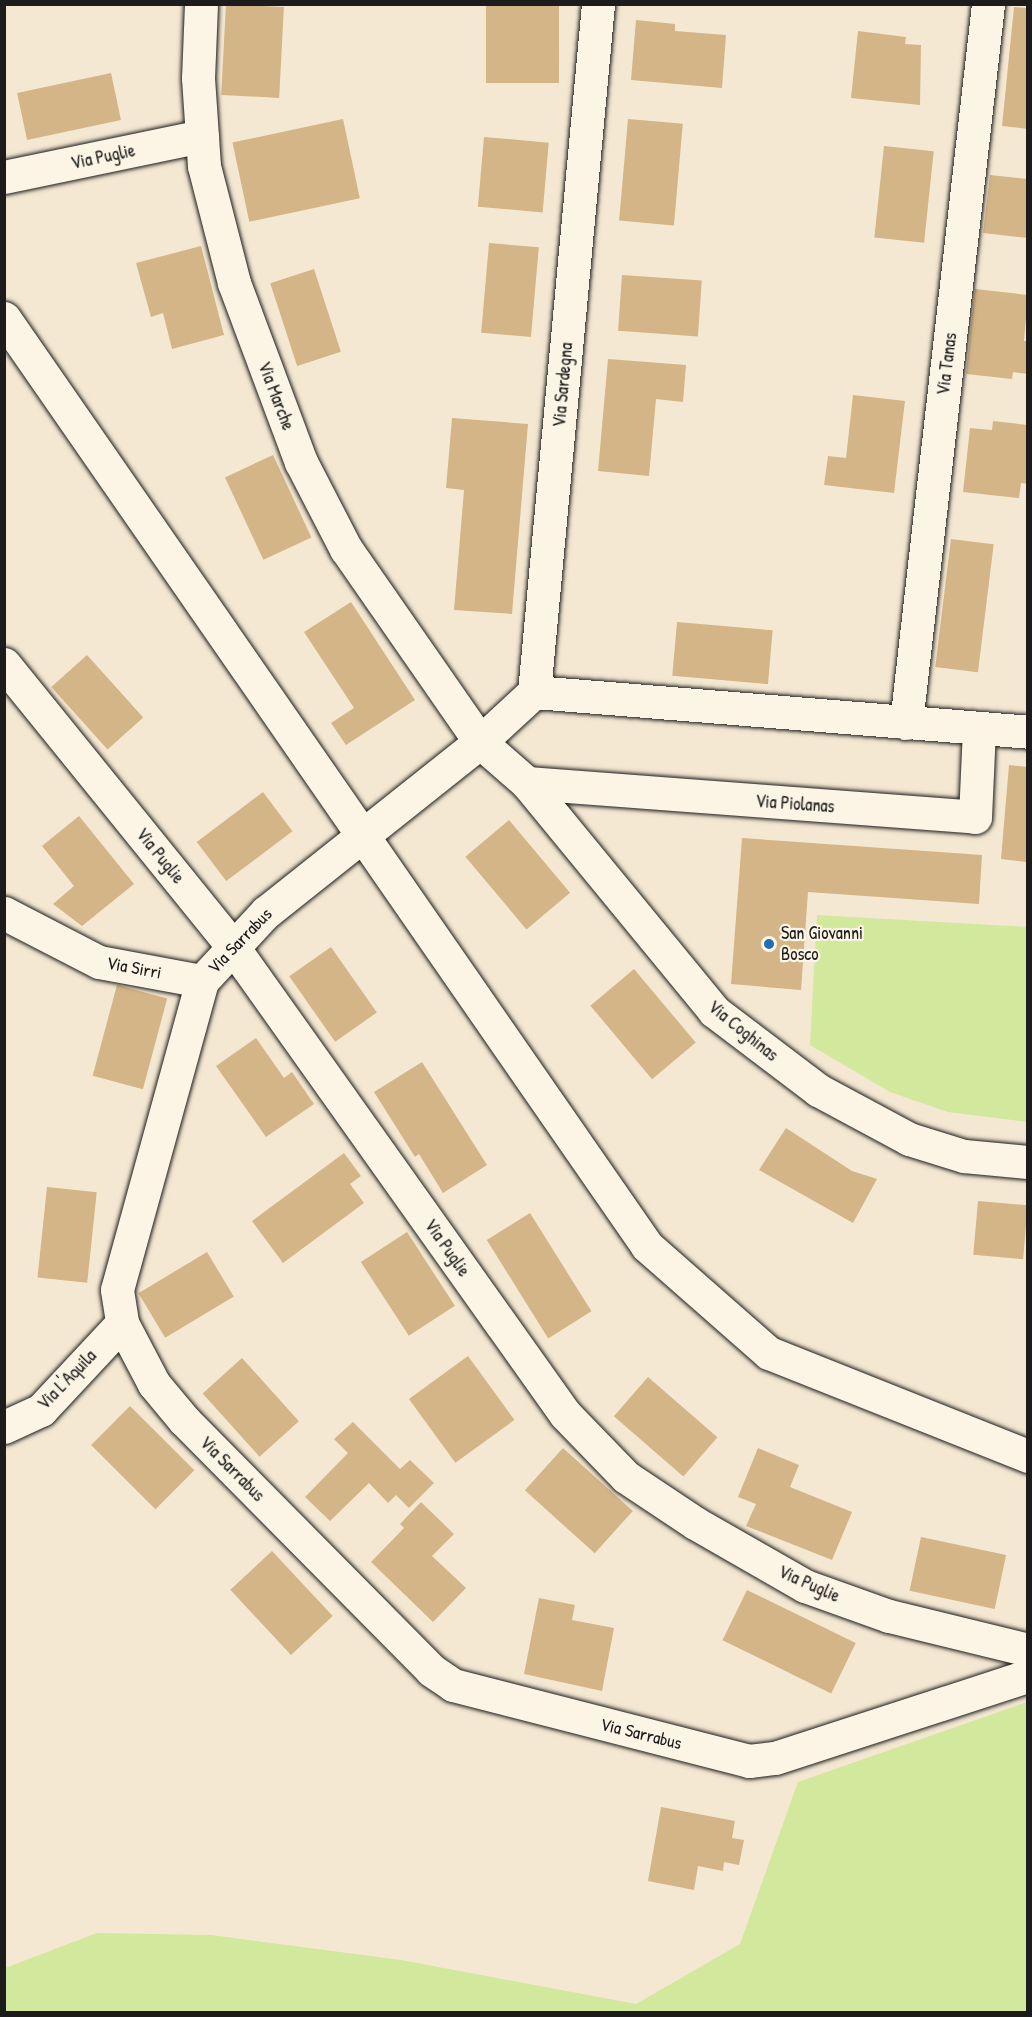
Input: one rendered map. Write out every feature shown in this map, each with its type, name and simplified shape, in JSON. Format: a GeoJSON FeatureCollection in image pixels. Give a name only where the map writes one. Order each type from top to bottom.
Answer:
{"type":"FeatureCollection","features":[{"type":"Feature","properties":{"kind":"street","name":"Via Marche"},"geometry":{"type":"LineString","coordinates":[[201,4],[198,78],[204,166],[234,283],[301,462],[346,549],[480,742]]}},
{"type":"Feature","properties":{"kind":"street","name":"Via Sardegna"},"geometry":{"type":"LineString","coordinates":[[534,692],[598,4]]}},
{"type":"Feature","properties":{"kind":"street","name":"Via Tanas"},"geometry":{"type":"LineString","coordinates":[[906,723],[988,4]]}},
{"type":"Feature","properties":{"kind":"street","name":"Via Puglie"},"geometry":{"type":"LineString","coordinates":[[4,177],[202,136]]}},
{"type":"Feature","properties":{"kind":"street"},"geometry":{"type":"LineString","coordinates":[[4,318],[647,1246],[769,1353],[1028,1456]]}},
{"type":"Feature","properties":{"kind":"street","name":"Via Puglie"},"geometry":{"type":"LineString","coordinates":[[4,664],[233,947],[565,1414],[626,1477],[695,1523],[805,1586],[889,1616],[1028,1650]]}},
{"type":"Feature","properties":{"kind":"street"},"geometry":{"type":"LineString","coordinates":[[480,742],[534,692],[1028,732]]}},
{"type":"Feature","properties":{"kind":"street","name":"Via Piolanas"},"geometry":{"type":"LineString","coordinates":[[527,783],[975,817],[979,728]]}},
{"type":"Feature","properties":{"kind":"street","name":"Via Coghinas"},"geometry":{"type":"LineString","coordinates":[[480,742],[527,783],[714,1011],[818,1090],[909,1139],[964,1156],[1028,1161]]}},
{"type":"Feature","properties":{"kind":"street","name":"Via Sarrabus"},"geometry":{"type":"LineString","coordinates":[[480,742],[266,912],[202,981],[117,1290],[122,1323],[154,1384],[184,1420],[431,1670],[453,1685],[748,1761],[775,1758],[1028,1676]]}},
{"type":"Feature","properties":{"kind":"street","name":"Via Sirri"},"geometry":{"type":"LineString","coordinates":[[4,913],[99,962],[202,981]]}},
{"type":"Feature","properties":{"kind":"street","name":"Via L'Aquila"},"geometry":{"type":"LineString","coordinates":[[4,1427],[41,1410],[122,1323]]}},
{"type":"Feature","properties":{"kind":"green space"},"geometry":{"type":"Polygon","coordinates":[[[817,915],[1027,927],[1027,1122],[948,1112],[890,1092],[810,1045],[817,915]]]}},
{"type":"Feature","properties":{"kind":"green space"},"geometry":{"type":"Polygon","coordinates":[[[1027,1702],[1027,2012],[5,2012],[5,1968],[97,1933],[211,1935],[401,1960],[636,2004],[740,1944],[798,1782],[1027,1702]]]}},
{"type":"Feature","properties":{"kind":"building"},"geometry":{"type":"Polygon","coordinates":[[[226,4],[284,7],[279,98],[221,95],[226,4]]]}},
{"type":"Feature","properties":{"kind":"building"},"geometry":{"type":"Polygon","coordinates":[[[486,4],[559,4],[559,83],[486,83],[486,4]]]}},
{"type":"Feature","properties":{"kind":"building"},"geometry":{"type":"Polygon","coordinates":[[[1014,7],[1028,8],[1028,129],[1002,126],[1014,7]]]}},
{"type":"Feature","properties":{"kind":"building"},"geometry":{"type":"Polygon","coordinates":[[[636,20],[675,24],[675,31],[726,35],[722,88],[631,80],[636,20]]]}},
{"type":"Feature","properties":{"kind":"building"},"geometry":{"type":"Polygon","coordinates":[[[858,31],[906,37],[905,44],[921,45],[920,105],[851,98],[858,31]]]}},
{"type":"Feature","properties":{"kind":"building"},"geometry":{"type":"Polygon","coordinates":[[[111,73],[121,120],[27,140],[17,93],[111,73]]]}},
{"type":"Feature","properties":{"kind":"building"},"geometry":{"type":"Polygon","coordinates":[[[343,119],[360,198],[249,222],[232,142],[343,119]]]}},
{"type":"Feature","properties":{"kind":"building"},"geometry":{"type":"Polygon","coordinates":[[[628,119],[683,124],[674,225],[619,221],[628,119]]]}},
{"type":"Feature","properties":{"kind":"building"},"geometry":{"type":"Polygon","coordinates":[[[484,137],[549,143],[543,212],[478,207],[484,137]]]}},
{"type":"Feature","properties":{"kind":"building"},"geometry":{"type":"Polygon","coordinates":[[[884,146],[934,151],[924,243],[874,237],[884,146]]]}},
{"type":"Feature","properties":{"kind":"building"},"geometry":{"type":"Polygon","coordinates":[[[990,175],[1028,179],[1028,238],[983,233],[990,175]]]}},
{"type":"Feature","properties":{"kind":"building"},"geometry":{"type":"Polygon","coordinates":[[[489,243],[539,247],[531,337],[481,333],[489,243]]]}},
{"type":"Feature","properties":{"kind":"building"},"geometry":{"type":"Polygon","coordinates":[[[201,246],[224,335],[172,349],[163,313],[151,317],[136,263],[201,246]]]}},
{"type":"Feature","properties":{"kind":"building"},"geometry":{"type":"Polygon","coordinates":[[[314,269],[341,352],[297,366],[270,283],[314,269]]]}},
{"type":"Feature","properties":{"kind":"building"},"geometry":{"type":"Polygon","coordinates":[[[622,275],[702,281],[698,336],[618,331],[622,275]]]}},
{"type":"Feature","properties":{"kind":"building"},"geometry":{"type":"Polygon","coordinates":[[[975,289],[1028,295],[1024,341],[1028,341],[1028,374],[1013,372],[1012,379],[966,374],[975,289]]]}},
{"type":"Feature","properties":{"kind":"building"},"geometry":{"type":"Polygon","coordinates":[[[608,359],[686,365],[683,402],[656,399],[649,476],[598,471],[608,359]]]}},
{"type":"Feature","properties":{"kind":"building"},"geometry":{"type":"Polygon","coordinates":[[[853,395],[905,401],[894,493],[824,485],[828,456],[846,458],[853,395]]]}},
{"type":"Feature","properties":{"kind":"building"},"geometry":{"type":"Polygon","coordinates":[[[452,418],[528,424],[512,614],[454,610],[464,490],[446,488],[452,418]]]}},
{"type":"Feature","properties":{"kind":"building"},"geometry":{"type":"Polygon","coordinates":[[[993,421],[1028,425],[1028,484],[1021,483],[1019,498],[963,492],[970,428],[992,430],[993,421]]]}},
{"type":"Feature","properties":{"kind":"building"},"geometry":{"type":"Polygon","coordinates":[[[273,455],[311,537],[263,560],[225,477],[273,455]]]}},
{"type":"Feature","properties":{"kind":"building"},"geometry":{"type":"Polygon","coordinates":[[[951,539],[994,544],[978,672],[935,667],[951,539]]]}},
{"type":"Feature","properties":{"kind":"building"},"geometry":{"type":"Polygon","coordinates":[[[351,602],[415,700],[346,745],[331,723],[354,708],[304,632],[351,602]]]}},
{"type":"Feature","properties":{"kind":"building"},"geometry":{"type":"Polygon","coordinates":[[[677,622],[773,630],[768,684],[672,676],[677,622]]]}},
{"type":"Feature","properties":{"kind":"building"},"geometry":{"type":"Polygon","coordinates":[[[87,655],[143,717],[108,750],[51,687],[87,655]]]}},
{"type":"Feature","properties":{"kind":"building"},"geometry":{"type":"Polygon","coordinates":[[[1009,765],[1028,767],[1026,862],[1001,859],[1009,765]]]}},
{"type":"Feature","properties":{"kind":"building"},"geometry":{"type":"Polygon","coordinates":[[[263,792],[292,831],[226,881],[197,842],[263,792]]]}},
{"type":"Feature","properties":{"kind":"building"},"geometry":{"type":"Polygon","coordinates":[[[79,816],[134,884],[82,926],[53,904],[74,886],[42,846],[79,816]]]}},
{"type":"Feature","properties":{"kind":"building"},"geometry":{"type":"Polygon","coordinates":[[[509,820],[570,893],[526,929],[465,857],[509,820]]]}},
{"type":"Feature","properties":{"kind":"building","name":"San Giovanni Bosco"},"geometry":{"type":"Polygon","coordinates":[[[742,838],[982,855],[979,904],[808,892],[801,990],[731,984],[742,838]]]}},
{"type":"Feature","properties":{"kind":"building"},"geometry":{"type":"Polygon","coordinates":[[[331,947],[377,1013],[335,1042],[289,976],[331,947]]]}},
{"type":"Feature","properties":{"kind":"building"},"geometry":{"type":"Polygon","coordinates":[[[634,969],[696,1043],[652,1079],[590,1006],[634,969]]]}},
{"type":"Feature","properties":{"kind":"building"},"geometry":{"type":"Polygon","coordinates":[[[117,985],[167,998],[143,1089],[93,1076],[117,985]]]}},
{"type":"Feature","properties":{"kind":"building"},"geometry":{"type":"Polygon","coordinates":[[[256,1038],[284,1078],[292,1072],[314,1104],[266,1137],[216,1066],[256,1038]]]}},
{"type":"Feature","properties":{"kind":"building"},"geometry":{"type":"Polygon","coordinates":[[[422,1062],[487,1165],[443,1193],[419,1154],[415,1157],[374,1092],[422,1062]]]}},
{"type":"Feature","properties":{"kind":"building"},"geometry":{"type":"Polygon","coordinates":[[[786,1128],[852,1171],[877,1179],[853,1223],[759,1170],[786,1128]]]}},
{"type":"Feature","properties":{"kind":"building"},"geometry":{"type":"Polygon","coordinates":[[[344,1153],[361,1176],[350,1184],[364,1203],[283,1263],[252,1221],[344,1153]]]}},
{"type":"Feature","properties":{"kind":"building"},"geometry":{"type":"Polygon","coordinates":[[[47,1187],[97,1192],[87,1283],[37,1278],[47,1187]]]}},
{"type":"Feature","properties":{"kind":"building"},"geometry":{"type":"Polygon","coordinates":[[[978,1201],[1028,1205],[1023,1259],[973,1255],[978,1201]]]}},
{"type":"Feature","properties":{"kind":"building"},"geometry":{"type":"Polygon","coordinates":[[[530,1213],[591,1311],[548,1338],[487,1240],[530,1213]]]}},
{"type":"Feature","properties":{"kind":"building"},"geometry":{"type":"Polygon","coordinates":[[[407,1232],[455,1306],[409,1336],[361,1262],[407,1232]]]}},
{"type":"Feature","properties":{"kind":"building"},"geometry":{"type":"Polygon","coordinates":[[[207,1252],[234,1297],[165,1338],[138,1293],[207,1252]]]}},
{"type":"Feature","properties":{"kind":"building"},"geometry":{"type":"Polygon","coordinates":[[[468,1356],[514,1420],[455,1463],[409,1399],[468,1356]]]}},
{"type":"Feature","properties":{"kind":"building"},"geometry":{"type":"Polygon","coordinates":[[[242,1358],[299,1421],[259,1457],[203,1393],[242,1358]]]}},
{"type":"Feature","properties":{"kind":"building"},"geometry":{"type":"Polygon","coordinates":[[[648,1377],[717,1437],[683,1477],[614,1416],[648,1377]]]}},
{"type":"Feature","properties":{"kind":"building"},"geometry":{"type":"Polygon","coordinates":[[[130,1406],[194,1470],[155,1509],[91,1445],[130,1406]]]}},
{"type":"Feature","properties":{"kind":"building"},"geometry":{"type":"Polygon","coordinates":[[[353,1422],[400,1469],[410,1460],[434,1483],[409,1508],[396,1495],[388,1503],[369,1483],[330,1521],[305,1497],[348,1453],[334,1439],[353,1422]]]}},
{"type":"Feature","properties":{"kind":"building"},"geometry":{"type":"Polygon","coordinates":[[[563,1448],[633,1511],[595,1553],[525,1490],[563,1448]]]}},
{"type":"Feature","properties":{"kind":"building"},"geometry":{"type":"Polygon","coordinates":[[[758,1448],[799,1465],[790,1487],[852,1512],[832,1560],[746,1526],[756,1504],[738,1497],[758,1448]]]}},
{"type":"Feature","properties":{"kind":"building"},"geometry":{"type":"Polygon","coordinates":[[[421,1502],[454,1534],[432,1556],[466,1588],[433,1622],[371,1562],[404,1528],[400,1524],[421,1502]]]}},
{"type":"Feature","properties":{"kind":"building"},"geometry":{"type":"Polygon","coordinates":[[[921,1537],[1006,1555],[995,1609],[910,1591],[921,1537]]]}},
{"type":"Feature","properties":{"kind":"building"},"geometry":{"type":"Polygon","coordinates":[[[272,1551],[333,1616],[291,1655],[230,1590],[272,1551]]]}},
{"type":"Feature","properties":{"kind":"building"},"geometry":{"type":"Polygon","coordinates":[[[747,1590],[856,1643],[831,1693],[722,1640],[747,1590]]]}},
{"type":"Feature","properties":{"kind":"building"},"geometry":{"type":"Polygon","coordinates":[[[539,1598],[575,1605],[572,1620],[614,1628],[602,1691],[524,1674],[539,1598]]]}},
{"type":"Feature","properties":{"kind":"building"},"geometry":{"type":"Polygon","coordinates":[[[661,1807],[735,1821],[732,1838],[744,1840],[739,1865],[724,1862],[723,1871],[698,1866],[694,1890],[648,1881],[661,1807]]]}},
{"type":"Feature","properties":{"kind":"place","name":"San Giovanni Bosco"},"geometry":{"type":"Point","coordinates":[769,944]}}]}
